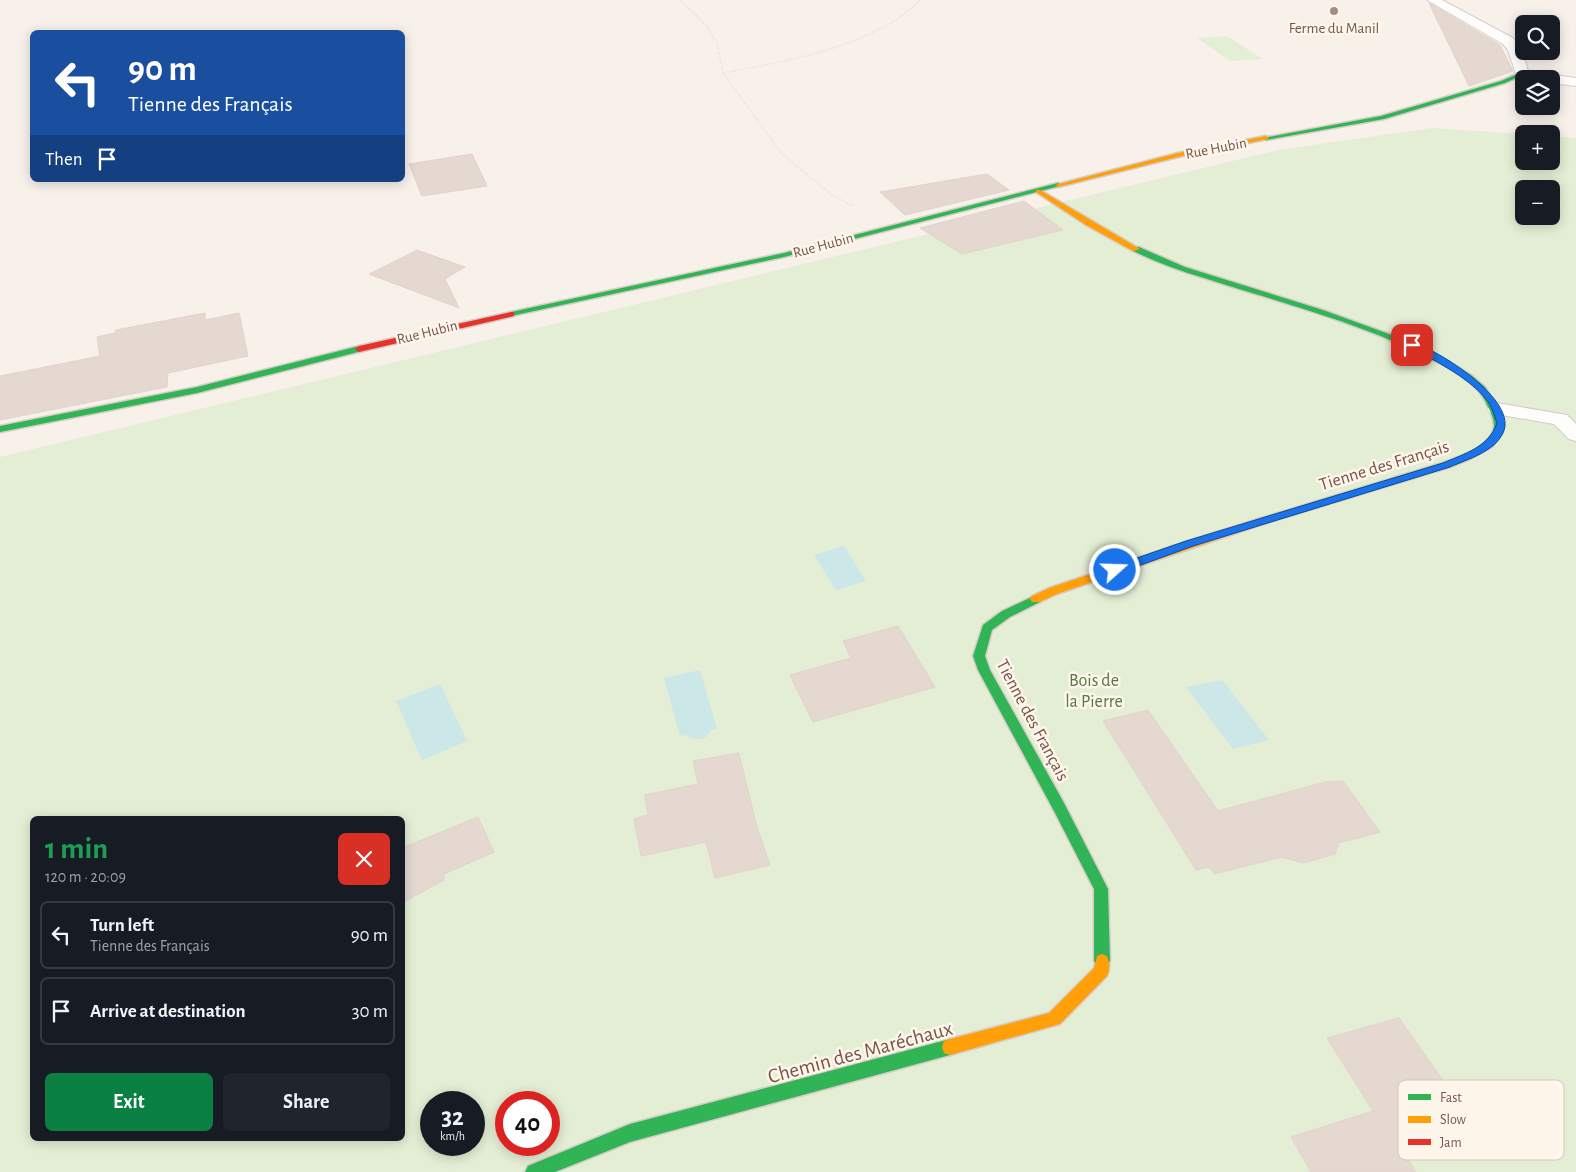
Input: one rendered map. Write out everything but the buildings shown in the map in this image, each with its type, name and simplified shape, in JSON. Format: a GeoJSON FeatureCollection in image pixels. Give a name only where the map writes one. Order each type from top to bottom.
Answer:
{"type":"FeatureCollection","features":[{"type":"Feature","properties":{"kind":"street"},"geometry":{"type":"LineString","coordinates":[[1433,0],[1508,41],[1515,50],[1521,70]]}},
{"type":"Feature","properties":{"kind":"street","name":"Rue Hubin"},"geometry":{"type":"LineString","coordinates":[[0,429],[206,388],[444,328],[784,255],[891,226],[1178,155],[1382,118],[1515,77]]}},
{"type":"Feature","properties":{"kind":"street"},"geometry":{"type":"LineString","coordinates":[[1560,80],[1576,82]]}},
{"type":"Feature","properties":{"kind":"street"},"geometry":{"type":"LineString","coordinates":[[1038,191],[1084,221],[1147,256],[1205,277],[1360,325],[1412,345],[1440,360],[1478,386],[1490,398],[1497,409]]}},
{"type":"Feature","properties":{"kind":"street","name":"Tienne des Français"},"geometry":{"type":"LineString","coordinates":[[1101,889],[1059,807],[984,670],[980,656],[987,628],[1006,614],[1053,592],[1190,544],[1461,459],[1492,441],[1498,433],[1502,423],[1497,409]]}},
{"type":"Feature","properties":{"kind":"street","name":"Chemin des Maréchaux"},"geometry":{"type":"LineString","coordinates":[[534,1172],[630,1133],[1054,1019],[1102,971],[1101,889]]}},
{"type":"Feature","properties":{"kind":"lane"},"geometry":{"type":"LineString","coordinates":[[1497,409],[1560,419],[1576,435]]}},
{"type":"Feature","properties":{"kind":"path"},"geometry":{"type":"LineString","coordinates":[[680,0],[706,25],[717,44],[723,73],[781,153],[832,195],[891,226]]}},
{"type":"Feature","properties":{"kind":"path"},"geometry":{"type":"LineString","coordinates":[[723,73],[800,59],[847,44],[895,21],[920,0]]}},
{"type":"Feature","properties":{"kind":"green space"},"geometry":{"type":"Polygon","coordinates":[[[1227,36],[1262,59],[1230,61],[1197,38],[1227,36]]]}},
{"type":"Feature","properties":{"kind":"green space","name":"Bois de la Pierre"},"geometry":{"type":"Polygon","coordinates":[[[1432,128],[1515,133],[1515,170],[1560,170],[1560,137],[1576,138],[1576,1172],[0,1172],[0,457],[1278,150],[1432,128]]]}},
{"type":"Feature","properties":{"kind":"water"},"geometry":{"type":"Polygon","coordinates":[[[844,546],[866,581],[836,590],[814,555],[844,546]]]}},
{"type":"Feature","properties":{"kind":"water"},"geometry":{"type":"Polygon","coordinates":[[[700,670],[717,729],[711,730],[706,737],[697,739],[686,735],[680,736],[664,678],[700,670]]]}},
{"type":"Feature","properties":{"kind":"water"},"geometry":{"type":"Polygon","coordinates":[[[1222,680],[1269,740],[1233,749],[1186,687],[1222,680]]]}},
{"type":"Feature","properties":{"kind":"water"},"geometry":{"type":"Polygon","coordinates":[[[440,684],[467,741],[422,760],[396,701],[440,684]]]}},
{"type":"Feature","properties":{"kind":"traffic: fast"},"geometry":{"type":"LineString","coordinates":[[1266,138],[1382,118],[1515,77]]}},
{"type":"Feature","properties":{"kind":"traffic: fast"},"geometry":{"type":"LineString","coordinates":[[511,314],[784,255],[1058,185]]}},
{"type":"Feature","properties":{"kind":"traffic: fast"},"geometry":{"type":"LineString","coordinates":[[1136,249],[1182,268],[1347,320],[1400,341],[1440,360],[1468,377],[1481,389],[1498,416],[1499,427],[1496,436],[1489,444],[1469,456],[1446,465],[1256,523]]}},
{"type":"Feature","properties":{"kind":"traffic: fast"},"geometry":{"type":"LineString","coordinates":[[0,429],[197,390],[359,349]]}},
{"type":"Feature","properties":{"kind":"traffic: fast"},"geometry":{"type":"LineString","coordinates":[[1036,599],[1006,614],[987,628],[979,656],[984,670],[1059,807],[1101,889],[1102,961]]}},
{"type":"Feature","properties":{"kind":"traffic: fast"},"geometry":{"type":"LineString","coordinates":[[534,1172],[630,1133],[950,1047]]}},
{"type":"Feature","properties":{"kind":"traffic: slow"},"geometry":{"type":"LineString","coordinates":[[1058,185],[1178,155],[1266,138]]}},
{"type":"Feature","properties":{"kind":"traffic: slow"},"geometry":{"type":"LineString","coordinates":[[1038,191],[1089,223],[1136,249]]}},
{"type":"Feature","properties":{"kind":"traffic: slow"},"geometry":{"type":"LineString","coordinates":[[1036,599],[1053,591],[1189,544],[1256,523]]}},
{"type":"Feature","properties":{"kind":"traffic: slow"},"geometry":{"type":"LineString","coordinates":[[950,1047],[1054,1019],[1102,971],[1102,961]]}},
{"type":"Feature","properties":{"kind":"traffic: jam"},"geometry":{"type":"LineString","coordinates":[[359,349],[511,314]]}},
{"type":"Feature","properties":{"kind":"place","name":"Ferme du Manil"},"geometry":{"type":"Point","coordinates":[1334,11]}},
{"type":"Feature","properties":{"kind":"route"},"geometry":{"type":"LineString","coordinates":[[1115,570],[1190,544],[1446,465],[1476,452],[1492,441],[1502,423],[1497,409],[1490,398],[1478,386],[1440,360],[1412,345]]}}]}
